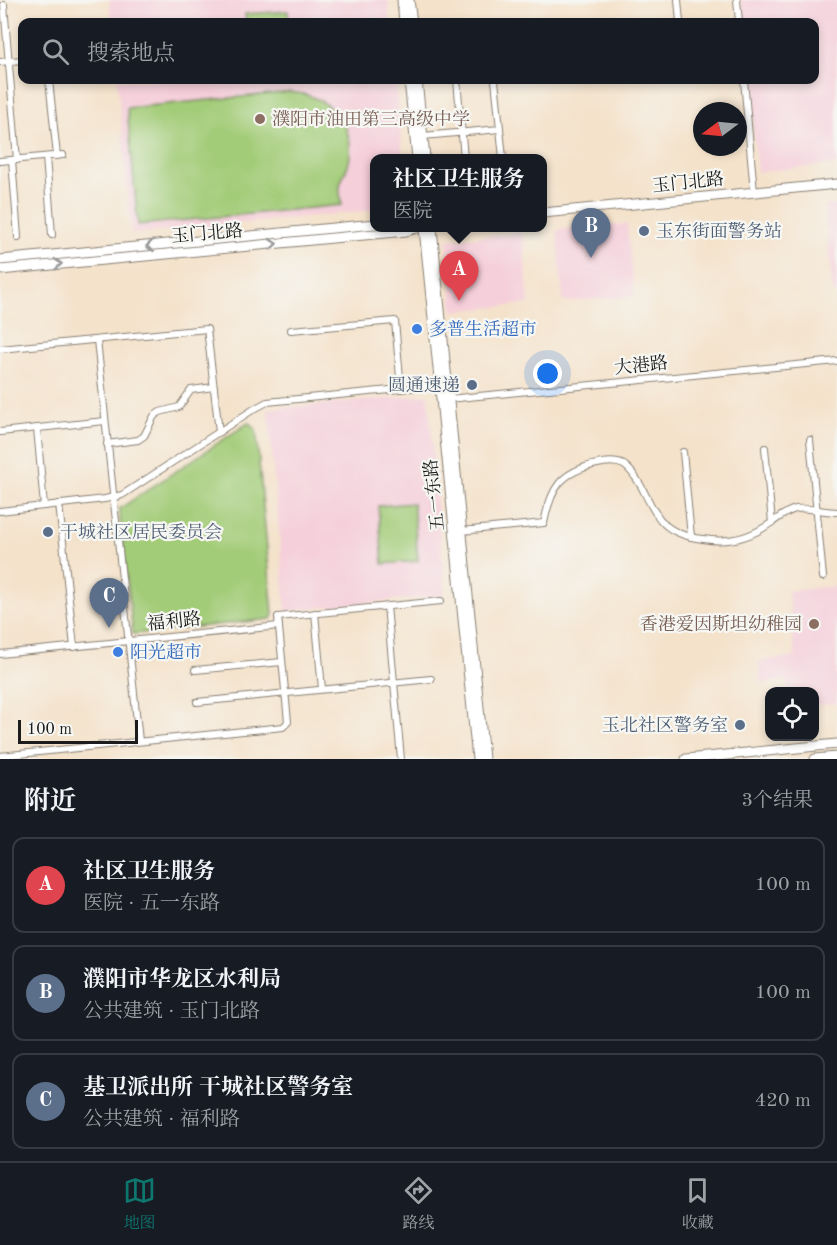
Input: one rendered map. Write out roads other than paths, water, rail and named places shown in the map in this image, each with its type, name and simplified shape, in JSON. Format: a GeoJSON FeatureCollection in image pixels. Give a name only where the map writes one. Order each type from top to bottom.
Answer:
{"type":"FeatureCollection","features":[{"type":"Feature","properties":{"kind":"street"},"geometry":{"type":"LineString","coordinates":[[402,0],[404,18]]}},
{"type":"Feature","properties":{"kind":"street"},"geometry":{"type":"LineString","coordinates":[[409,0],[411,18]]}},
{"type":"Feature","properties":{"kind":"street"},"geometry":{"type":"LineString","coordinates":[[678,0],[680,18]]}},
{"type":"Feature","properties":{"kind":"street"},"geometry":{"type":"LineString","coordinates":[[736,0],[738,18]]}},
{"type":"Feature","properties":{"kind":"street"},"geometry":{"type":"LineString","coordinates":[[4,5],[18,237]]}},
{"type":"Feature","properties":{"kind":"street"},"geometry":{"type":"LineString","coordinates":[[0,62],[18,61]]}},
{"type":"Feature","properties":{"kind":"street"},"geometry":{"type":"LineString","coordinates":[[0,161],[60,156],[50,84]]}},
{"type":"Feature","properties":{"kind":"street"},"geometry":{"type":"LineString","coordinates":[[410,84],[417,154]]}},
{"type":"Feature","properties":{"kind":"street"},"geometry":{"type":"LineString","coordinates":[[417,84],[425,154]]}},
{"type":"Feature","properties":{"kind":"street"},"geometry":{"type":"LineString","coordinates":[[457,84],[464,154]]}},
{"type":"Feature","properties":{"kind":"street"},"geometry":{"type":"LineString","coordinates":[[495,84],[502,154]]}},
{"type":"Feature","properties":{"kind":"street"},"geometry":{"type":"LineString","coordinates":[[744,84],[754,192]]}},
{"type":"Feature","properties":{"kind":"street"},"geometry":{"type":"LineString","coordinates":[[423,136],[500,129]]}},
{"type":"Feature","properties":{"kind":"street"},"geometry":{"type":"LineString","coordinates":[[45,157],[52,235]]}},
{"type":"Feature","properties":{"kind":"street","name":"玉门北路"},"geometry":{"type":"LineString","coordinates":[[547,213],[837,184]]}},
{"type":"Feature","properties":{"kind":"street","name":"玉门北路"},"geometry":{"type":"LineString","coordinates":[[0,260],[370,224]]}},
{"type":"Feature","properties":{"kind":"street","name":"玉门北路"},"geometry":{"type":"LineString","coordinates":[[0,270],[394,232]]}},
{"type":"Feature","properties":{"kind":"street","name":"五一东路"},"geometry":{"type":"LineString","coordinates":[[424,232],[443,384],[448,399],[484,759]]}},
{"type":"Feature","properties":{"kind":"street","name":"五一东路"},"geometry":{"type":"LineString","coordinates":[[432,232],[443,384],[477,759]]}},
{"type":"Feature","properties":{"kind":"street"},"geometry":{"type":"LineString","coordinates":[[291,330],[395,321],[402,389]]}},
{"type":"Feature","properties":{"kind":"street"},"geometry":{"type":"LineString","coordinates":[[0,349],[207,329],[219,432]]}},
{"type":"Feature","properties":{"kind":"street"},"geometry":{"type":"LineString","coordinates":[[97,340],[138,741]]}},
{"type":"Feature","properties":{"kind":"street","name":"大港路"},"geometry":{"type":"LineString","coordinates":[[448,399],[837,361]]}},
{"type":"Feature","properties":{"kind":"street"},"geometry":{"type":"LineString","coordinates":[[0,511],[112,498],[130,491],[267,402],[443,384]]}},
{"type":"Feature","properties":{"kind":"street"},"geometry":{"type":"LineString","coordinates":[[107,444],[138,440],[144,436],[154,416],[179,407],[190,390],[214,387]]}},
{"type":"Feature","properties":{"kind":"street"},"geometry":{"type":"LineString","coordinates":[[0,432],[105,421]]}},
{"type":"Feature","properties":{"kind":"street"},"geometry":{"type":"LineString","coordinates":[[37,428],[44,506]]}},
{"type":"Feature","properties":{"kind":"street"},"geometry":{"type":"LineString","coordinates":[[810,440],[823,577]]}},
{"type":"Feature","properties":{"kind":"street"},"geometry":{"type":"LineString","coordinates":[[765,448],[772,523]]}},
{"type":"Feature","properties":{"kind":"street"},"geometry":{"type":"LineString","coordinates":[[683,452],[691,537]]}},
{"type":"Feature","properties":{"kind":"street"},"geometry":{"type":"LineString","coordinates":[[461,531],[544,523],[549,501],[555,488],[564,477],[586,466],[615,462],[623,465],[637,478],[663,523],[672,532],[691,537],[718,540],[741,538],[798,509],[837,512]]}},
{"type":"Feature","properties":{"kind":"street"},"geometry":{"type":"LineString","coordinates":[[59,504],[74,646]]}},
{"type":"Feature","properties":{"kind":"street"},"geometry":{"type":"LineString","coordinates":[[0,756],[283,727],[288,722],[278,616],[441,601]]}},
{"type":"Feature","properties":{"kind":"street"},"geometry":{"type":"LineString","coordinates":[[387,606],[401,759]]}},
{"type":"Feature","properties":{"kind":"street"},"geometry":{"type":"LineString","coordinates":[[315,613],[322,689]]}},
{"type":"Feature","properties":{"kind":"street","name":"福利路"},"geometry":{"type":"LineString","coordinates":[[0,654],[279,626]]}},
{"type":"Feature","properties":{"kind":"street"},"geometry":{"type":"LineString","coordinates":[[195,670],[282,662]]}},
{"type":"Feature","properties":{"kind":"street"},"geometry":{"type":"LineString","coordinates":[[197,702],[431,679]]}},
{"type":"Feature","properties":{"kind":"street"},"geometry":{"type":"LineString","coordinates":[[686,759],[837,744]]}},
{"type":"Feature","properties":{"kind":"street"},"geometry":{"type":"LineString","coordinates":[[815,759],[837,757]]}},
{"type":"Feature","properties":{"kind":"place","name":"濮阳市油田第三高级中学"},"geometry":{"type":"Point","coordinates":[260,119]}},
{"type":"Feature","properties":{"kind":"place","name":"玉东街面警务站"},"geometry":{"type":"Point","coordinates":[644,231]}},
{"type":"Feature","properties":{"kind":"place","name":"濮阳市华龙区水利局"},"geometry":{"type":"Point","coordinates":[591,258]}},
{"type":"Feature","properties":{"kind":"place","name":"社区卫生服务"},"geometry":{"type":"Point","coordinates":[459,301]}},
{"type":"Feature","properties":{"kind":"place","name":"多普生活超市"},"geometry":{"type":"Point","coordinates":[417,329]}},
{"type":"Feature","properties":{"kind":"place","name":"圆通速递"},"geometry":{"type":"Point","coordinates":[472,385]}},
{"type":"Feature","properties":{"kind":"place","name":"干城社区居民委员会"},"geometry":{"type":"Point","coordinates":[48,532]}},
{"type":"Feature","properties":{"kind":"place","name":"香港爱因斯坦幼稚园"},"geometry":{"type":"Point","coordinates":[814,624]}},
{"type":"Feature","properties":{"kind":"place","name":"基卫派出所 干城社区警务室"},"geometry":{"type":"Point","coordinates":[109,628]}},
{"type":"Feature","properties":{"kind":"place","name":"阳光超市"},"geometry":{"type":"Point","coordinates":[118,652]}},
{"type":"Feature","properties":{"kind":"place","name":"玉北社区警务室"},"geometry":{"type":"Point","coordinates":[740,725]}}]}
